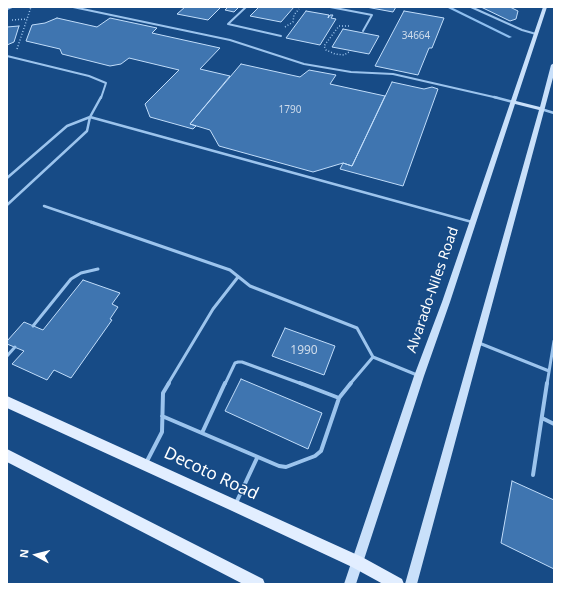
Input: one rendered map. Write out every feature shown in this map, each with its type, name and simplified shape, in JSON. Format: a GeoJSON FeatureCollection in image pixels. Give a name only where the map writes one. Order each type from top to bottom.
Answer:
{"type":"FeatureCollection","features":[{"type":"Feature","properties":{"kind":"main road","name":"Alvarado-Niles Road"},"geometry":{"type":"LineString","coordinates":[[350,584],[419,376],[446,302],[545,7]]}},
{"type":"Feature","properties":{"kind":"main road"},"geometry":{"type":"LineString","coordinates":[[411,584],[554,65]]}},
{"type":"Feature","properties":{"kind":"main road"},"geometry":{"type":"LineString","coordinates":[[513,102],[541,109]]}},
{"type":"Feature","properties":{"kind":"main road","name":"Decoto Road"},"geometry":{"type":"LineString","coordinates":[[7,402],[235,505],[357,562],[397,584]]}},
{"type":"Feature","properties":{"kind":"main road"},"geometry":{"type":"LineString","coordinates":[[7,455],[258,584]]}},
{"type":"Feature","properties":{"kind":"lane"},"geometry":{"type":"LineString","coordinates":[[7,9],[12,7]]}},
{"type":"Feature","properties":{"kind":"lane"},"geometry":{"type":"LineString","coordinates":[[73,7],[230,40],[304,64],[351,72],[393,74],[472,91],[513,102]]}},
{"type":"Feature","properties":{"kind":"lane"},"geometry":{"type":"LineString","coordinates":[[246,7],[228,24],[281,36]]}},
{"type":"Feature","properties":{"kind":"lane"},"geometry":{"type":"LineString","coordinates":[[330,7],[372,15],[363,32]]}},
{"type":"Feature","properties":{"kind":"lane"},"geometry":{"type":"LineString","coordinates":[[471,7],[522,30],[536,34]]}},
{"type":"Feature","properties":{"kind":"lane"},"geometry":{"type":"LineString","coordinates":[[7,56],[96,78],[106,83],[104,92],[90,117],[87,131],[7,205]]}},
{"type":"Feature","properties":{"kind":"lane"},"geometry":{"type":"LineString","coordinates":[[541,109],[554,113]]}},
{"type":"Feature","properties":{"kind":"lane"},"geometry":{"type":"LineString","coordinates":[[7,178],[67,126],[90,117],[472,222]]}},
{"type":"Feature","properties":{"kind":"lane"},"geometry":{"type":"LineString","coordinates":[[44,206],[230,270],[250,286],[357,328],[373,357],[419,376]]}},
{"type":"Feature","properties":{"kind":"lane"},"geometry":{"type":"LineString","coordinates":[[33,326],[71,279],[81,272],[98,269]]}},
{"type":"Feature","properties":{"kind":"lane"},"geometry":{"type":"LineString","coordinates":[[146,464],[162,432],[163,393],[213,309],[238,277]]}},
{"type":"Feature","properties":{"kind":"lane"},"geometry":{"type":"LineString","coordinates":[[533,475],[554,341]]}},
{"type":"Feature","properties":{"kind":"lane"},"geometry":{"type":"LineString","coordinates":[[477,342],[550,371]]}},
{"type":"Feature","properties":{"kind":"lane"},"geometry":{"type":"LineString","coordinates":[[7,356],[15,347]]}},
{"type":"Feature","properties":{"kind":"lane"},"geometry":{"type":"LineString","coordinates":[[162,416],[257,458],[286,467],[315,456],[321,451],[339,398],[373,357]]}},
{"type":"Feature","properties":{"kind":"lane"},"geometry":{"type":"LineString","coordinates":[[202,433],[235,363],[238,362],[242,362],[339,398]]}},
{"type":"Feature","properties":{"kind":"lane"},"geometry":{"type":"LineString","coordinates":[[542,418],[554,424]]}},
{"type":"Feature","properties":{"kind":"lane"},"geometry":{"type":"LineString","coordinates":[[235,505],[257,458]]}},
{"type":"Feature","properties":{"kind":"path"},"geometry":{"type":"LineString","coordinates":[[10,56],[16,52],[31,7]]}},
{"type":"Feature","properties":{"kind":"path"},"geometry":{"type":"LineString","coordinates":[[284,27],[293,22],[294,16],[299,9]]}},
{"type":"Feature","properties":{"kind":"path"},"geometry":{"type":"LineString","coordinates":[[8,20],[28,19]]}},
{"type":"Feature","properties":{"kind":"path"},"geometry":{"type":"LineString","coordinates":[[349,26],[339,26],[324,46],[326,50],[335,54],[344,55],[349,52]]}},
{"type":"Feature","properties":{"kind":"building"},"geometry":{"type":"Polygon","coordinates":[[[185,7],[221,7],[208,20],[177,14],[185,7]]]}},
{"type":"Feature","properties":{"kind":"building"},"geometry":{"type":"Polygon","coordinates":[[[228,7],[239,7],[234,12],[225,10],[228,7]]]}},
{"type":"Feature","properties":{"kind":"building"},"geometry":{"type":"Polygon","coordinates":[[[259,7],[294,7],[281,22],[250,16],[259,7]]]}},
{"type":"Feature","properties":{"kind":"building"},"geometry":{"type":"Polygon","coordinates":[[[366,7],[396,7],[393,12],[366,7]]]}},
{"type":"Feature","properties":{"kind":"building"},"geometry":{"type":"Polygon","coordinates":[[[481,7],[510,7],[518,11],[516,19],[510,21],[481,7]]]}},
{"type":"Feature","properties":{"kind":"building"},"geometry":{"type":"Polygon","coordinates":[[[306,11],[329,15],[328,18],[330,15],[333,15],[331,18],[336,19],[320,45],[286,38],[306,11]]]}},
{"type":"Feature","properties":{"kind":"building"},"geometry":{"type":"Polygon","coordinates":[[[404,11],[444,18],[432,48],[429,48],[418,75],[375,66],[404,11]]]}},
{"type":"Feature","properties":{"kind":"building"},"geometry":{"type":"Polygon","coordinates":[[[57,18],[97,27],[110,18],[157,28],[152,33],[220,48],[200,69],[230,76],[190,124],[196,126],[193,129],[150,117],[145,104],[179,70],[129,58],[121,64],[110,66],[62,54],[60,49],[26,41],[32,25],[45,23],[57,18]]]}},
{"type":"Feature","properties":{"kind":"building"},"geometry":{"type":"Polygon","coordinates":[[[19,26],[14,42],[7,45],[7,27],[19,26]]]}},
{"type":"Feature","properties":{"kind":"building"},"geometry":{"type":"Polygon","coordinates":[[[343,29],[379,36],[369,54],[332,47],[343,29]]]}},
{"type":"Feature","properties":{"kind":"building"},"geometry":{"type":"Polygon","coordinates":[[[241,64],[300,77],[309,70],[336,75],[330,84],[385,96],[352,166],[343,163],[313,172],[219,146],[210,130],[190,124],[241,64]]]}},
{"type":"Feature","properties":{"kind":"building"},"geometry":{"type":"Polygon","coordinates":[[[392,82],[424,89],[432,87],[438,89],[403,186],[340,169],[343,163],[352,166],[392,82]]]}},
{"type":"Feature","properties":{"kind":"building"},"geometry":{"type":"Polygon","coordinates":[[[83,280],[120,293],[112,304],[118,307],[110,319],[112,320],[71,378],[54,370],[47,380],[12,364],[24,351],[7,344],[7,341],[24,322],[43,330],[83,280]]]}},
{"type":"Feature","properties":{"kind":"building"},"geometry":{"type":"Polygon","coordinates":[[[285,328],[335,346],[324,375],[272,356],[285,328]]]}},
{"type":"Feature","properties":{"kind":"building"},"geometry":{"type":"Polygon","coordinates":[[[241,379],[322,413],[308,449],[225,411],[241,379]]]}},
{"type":"Feature","properties":{"kind":"building"},"geometry":{"type":"Polygon","coordinates":[[[512,481],[554,500],[554,569],[501,543],[512,481]]]}},
{"type":"Feature","properties":{"kind":"waterway"},"geometry":{"type":"LineString","coordinates":[[448,7],[510,37]]}}]}
